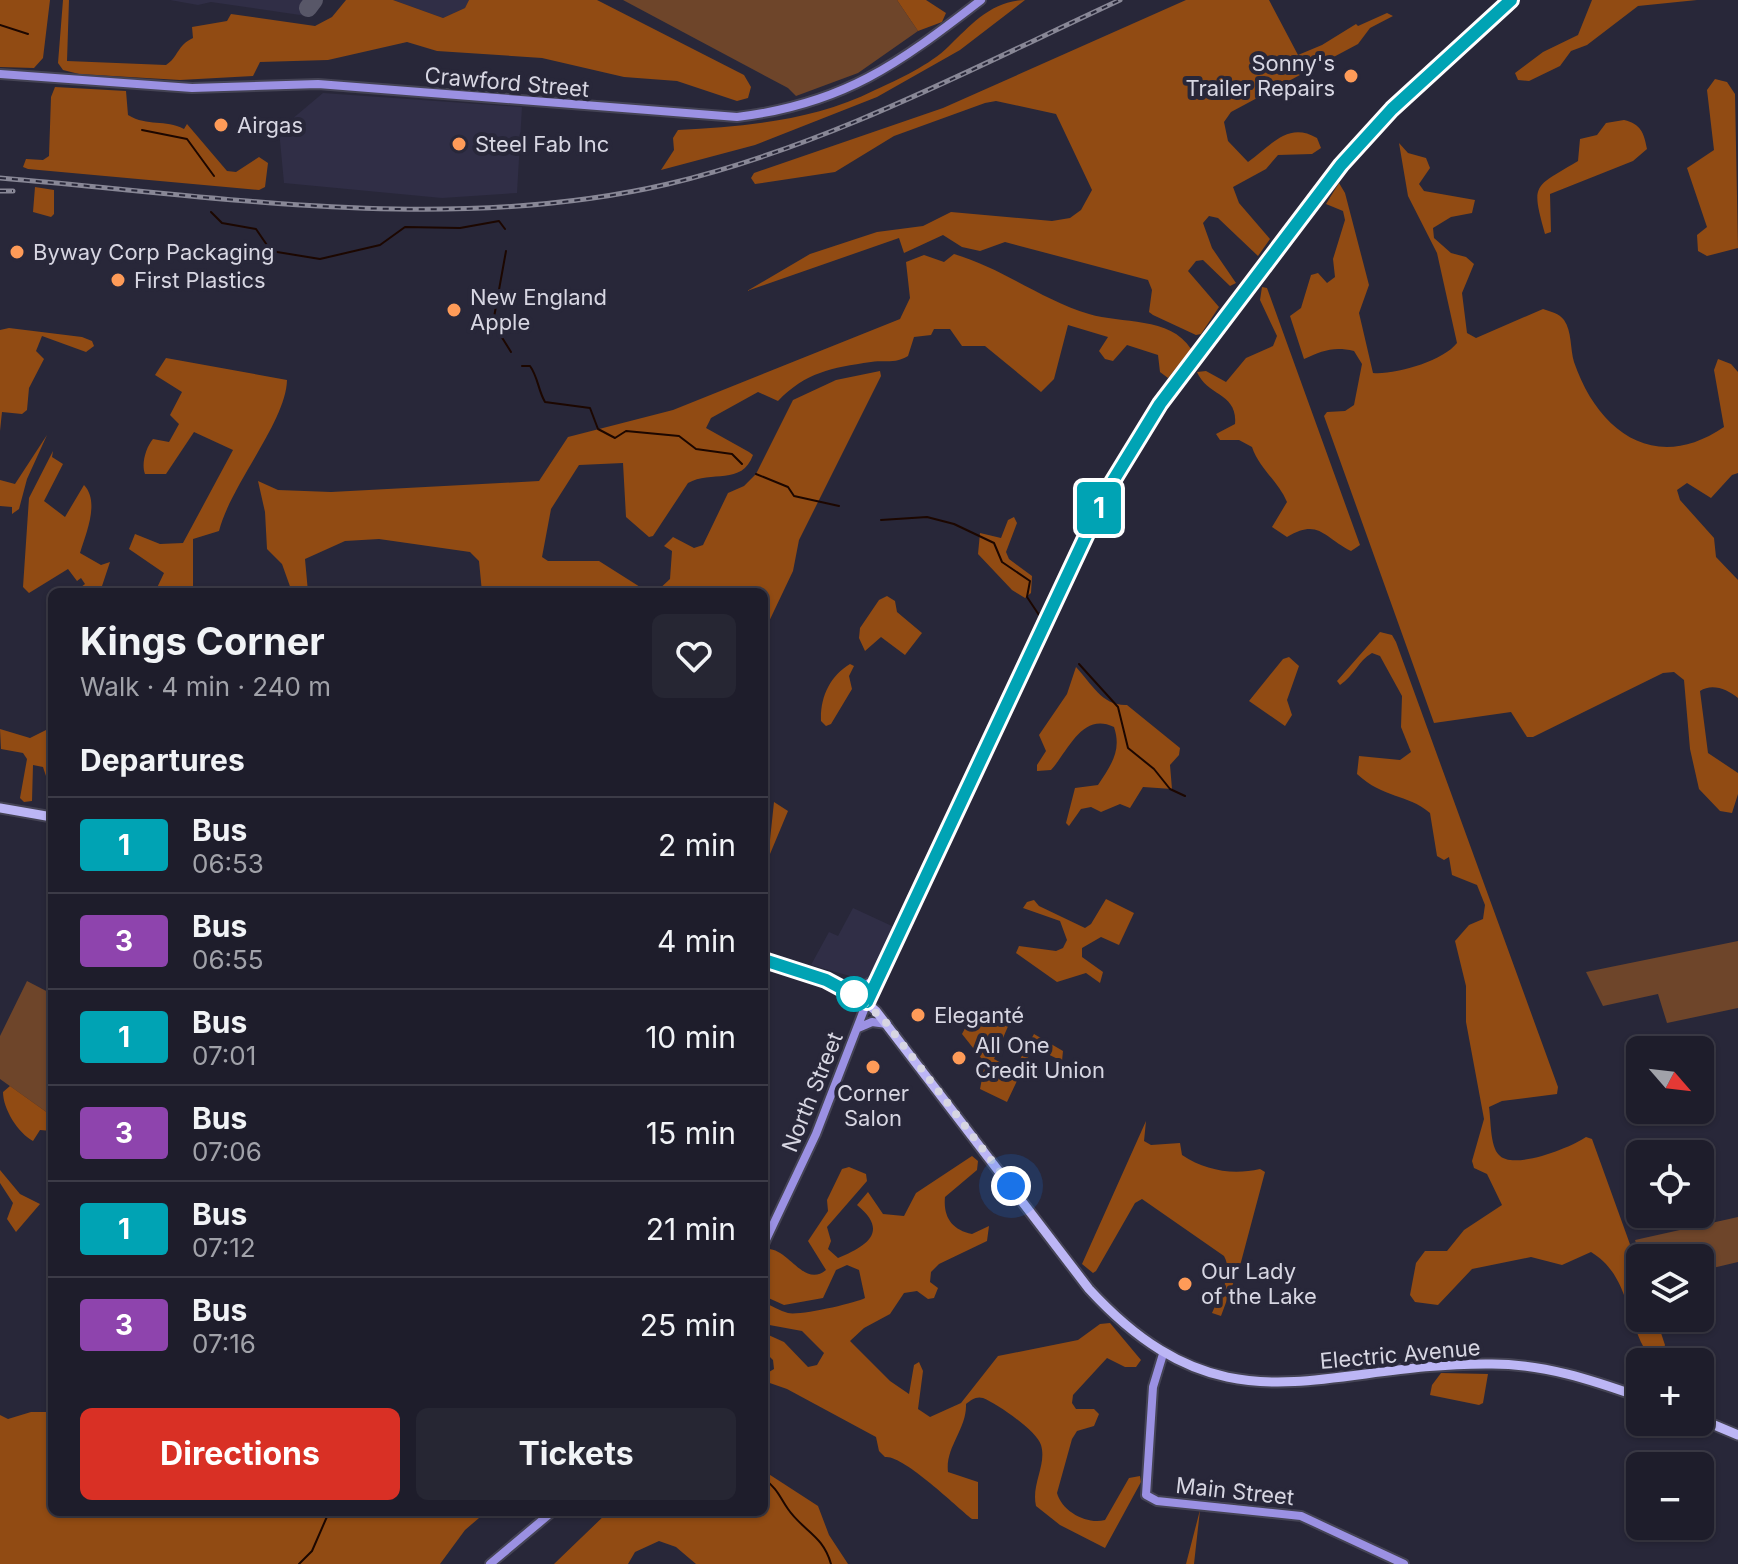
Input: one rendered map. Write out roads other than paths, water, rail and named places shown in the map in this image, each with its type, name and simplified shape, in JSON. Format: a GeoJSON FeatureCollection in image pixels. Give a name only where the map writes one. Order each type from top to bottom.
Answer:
{"type":"FeatureCollection","features":[{"type":"Feature","properties":{"kind":"main road","name":"Crawford Street"},"geometry":{"type":"LineString","coordinates":[[0,74],[192,88],[318,84],[737,117],[800,107],[849,89],[907,55],[981,0]]}},
{"type":"Feature","properties":{"kind":"main road","name":"North Street"},"geometry":{"type":"LineString","coordinates":[[768,1236],[816,1134],[867,1002],[1121,464],[1160,404],[1341,165],[1392,109],[1511,0]]}},
{"type":"Feature","properties":{"kind":"main road"},"geometry":{"type":"LineString","coordinates":[[0,808],[48,816]]}},
{"type":"Feature","properties":{"kind":"main road"},"geometry":{"type":"LineString","coordinates":[[768,961],[841,987],[867,1002],[1089,1289],[1120,1322],[1163,1354]]}},
{"type":"Feature","properties":{"kind":"main road"},"geometry":{"type":"LineString","coordinates":[[841,987],[865,985],[879,977]]}},
{"type":"Feature","properties":{"kind":"main road"},"geometry":{"type":"LineString","coordinates":[[857,1029],[872,1022],[887,1024]]}},
{"type":"Feature","properties":{"kind":"main road","name":"Electric Avenue"},"geometry":{"type":"LineString","coordinates":[[1163,1354],[1202,1371],[1258,1383],[1317,1381],[1461,1365],[1525,1365],[1575,1376],[1626,1392]]}},
{"type":"Feature","properties":{"kind":"main road","name":"Main Street"},"geometry":{"type":"LineString","coordinates":[[1163,1354],[1153,1387],[1146,1495],[1157,1501],[1301,1516],[1404,1564]]}},
{"type":"Feature","properties":{"kind":"main road"},"geometry":{"type":"LineString","coordinates":[[1714,1425],[1738,1435]]}},
{"type":"Feature","properties":{"kind":"main road"},"geometry":{"type":"LineString","coordinates":[[490,1564],[547,1516]]}},
{"type":"Feature","properties":{"kind":"waterway"},"geometry":{"type":"LineString","coordinates":[[0,25],[28,34]]}},
{"type":"Feature","properties":{"kind":"waterway"},"geometry":{"type":"LineString","coordinates":[[142,130],[187,139],[214,176]]}},
{"type":"Feature","properties":{"kind":"waterway"},"geometry":{"type":"LineString","coordinates":[[211,212],[222,223],[256,229],[271,251],[320,259],[380,245],[405,227],[460,228],[499,221],[505,229]]}},
{"type":"Feature","properties":{"kind":"waterway"},"geometry":{"type":"LineString","coordinates":[[506,251],[493,323],[511,352]]}},
{"type":"Feature","properties":{"kind":"waterway"},"geometry":{"type":"LineString","coordinates":[[522,366],[530,366],[545,402],[590,408],[598,429],[615,438],[626,431],[679,436],[696,449],[732,454],[742,464]]}},
{"type":"Feature","properties":{"kind":"waterway"},"geometry":{"type":"LineString","coordinates":[[756,474],[788,487],[794,496],[839,506]]}},
{"type":"Feature","properties":{"kind":"waterway"},"geometry":{"type":"LineString","coordinates":[[881,520],[927,517],[954,524],[994,543],[1002,562],[1030,581],[1027,597],[1039,615]]}},
{"type":"Feature","properties":{"kind":"waterway"},"geometry":{"type":"LineString","coordinates":[[1079,664],[1118,707],[1128,748],[1154,769],[1170,789],[1185,796]]}},
{"type":"Feature","properties":{"kind":"waterway"},"geometry":{"type":"LineString","coordinates":[[768,1483],[823,1546],[831,1564]]}},
{"type":"Feature","properties":{"kind":"waterway"},"geometry":{"type":"LineString","coordinates":[[299,1564],[312,1551],[327,1516]]}},
{"type":"Feature","properties":{"kind":"railway"},"geometry":{"type":"LineString","coordinates":[[0,178],[334,207],[502,207],[585,199],[668,184],[785,149],[898,103],[1120,0]]}},
{"type":"Feature","properties":{"kind":"railway"},"geometry":{"type":"LineString","coordinates":[[0,191],[13,191]]}},
{"type":"Feature","properties":{"kind":"place","name":"Sonny's Trailer Repairs"},"geometry":{"type":"Point","coordinates":[1351,76]}},
{"type":"Feature","properties":{"kind":"place","name":"Airgas"},"geometry":{"type":"Point","coordinates":[221,125]}},
{"type":"Feature","properties":{"kind":"place","name":"Steel Fab Inc"},"geometry":{"type":"Point","coordinates":[459,144]}},
{"type":"Feature","properties":{"kind":"place","name":"Byway Corp Packaging"},"geometry":{"type":"Point","coordinates":[17,252]}},
{"type":"Feature","properties":{"kind":"place","name":"First Plastics"},"geometry":{"type":"Point","coordinates":[118,280]}},
{"type":"Feature","properties":{"kind":"place","name":"New England Apple"},"geometry":{"type":"Point","coordinates":[454,310]}},
{"type":"Feature","properties":{"kind":"place","name":"Eleganté"},"geometry":{"type":"Point","coordinates":[918,1015]}},
{"type":"Feature","properties":{"kind":"place","name":"All One Credit Union"},"geometry":{"type":"Point","coordinates":[959,1058]}},
{"type":"Feature","properties":{"kind":"place","name":"Corner Salon"},"geometry":{"type":"Point","coordinates":[873,1067]}},
{"type":"Feature","properties":{"kind":"place","name":"Our Lady of the Lake"},"geometry":{"type":"Point","coordinates":[1185,1284]}}]}
